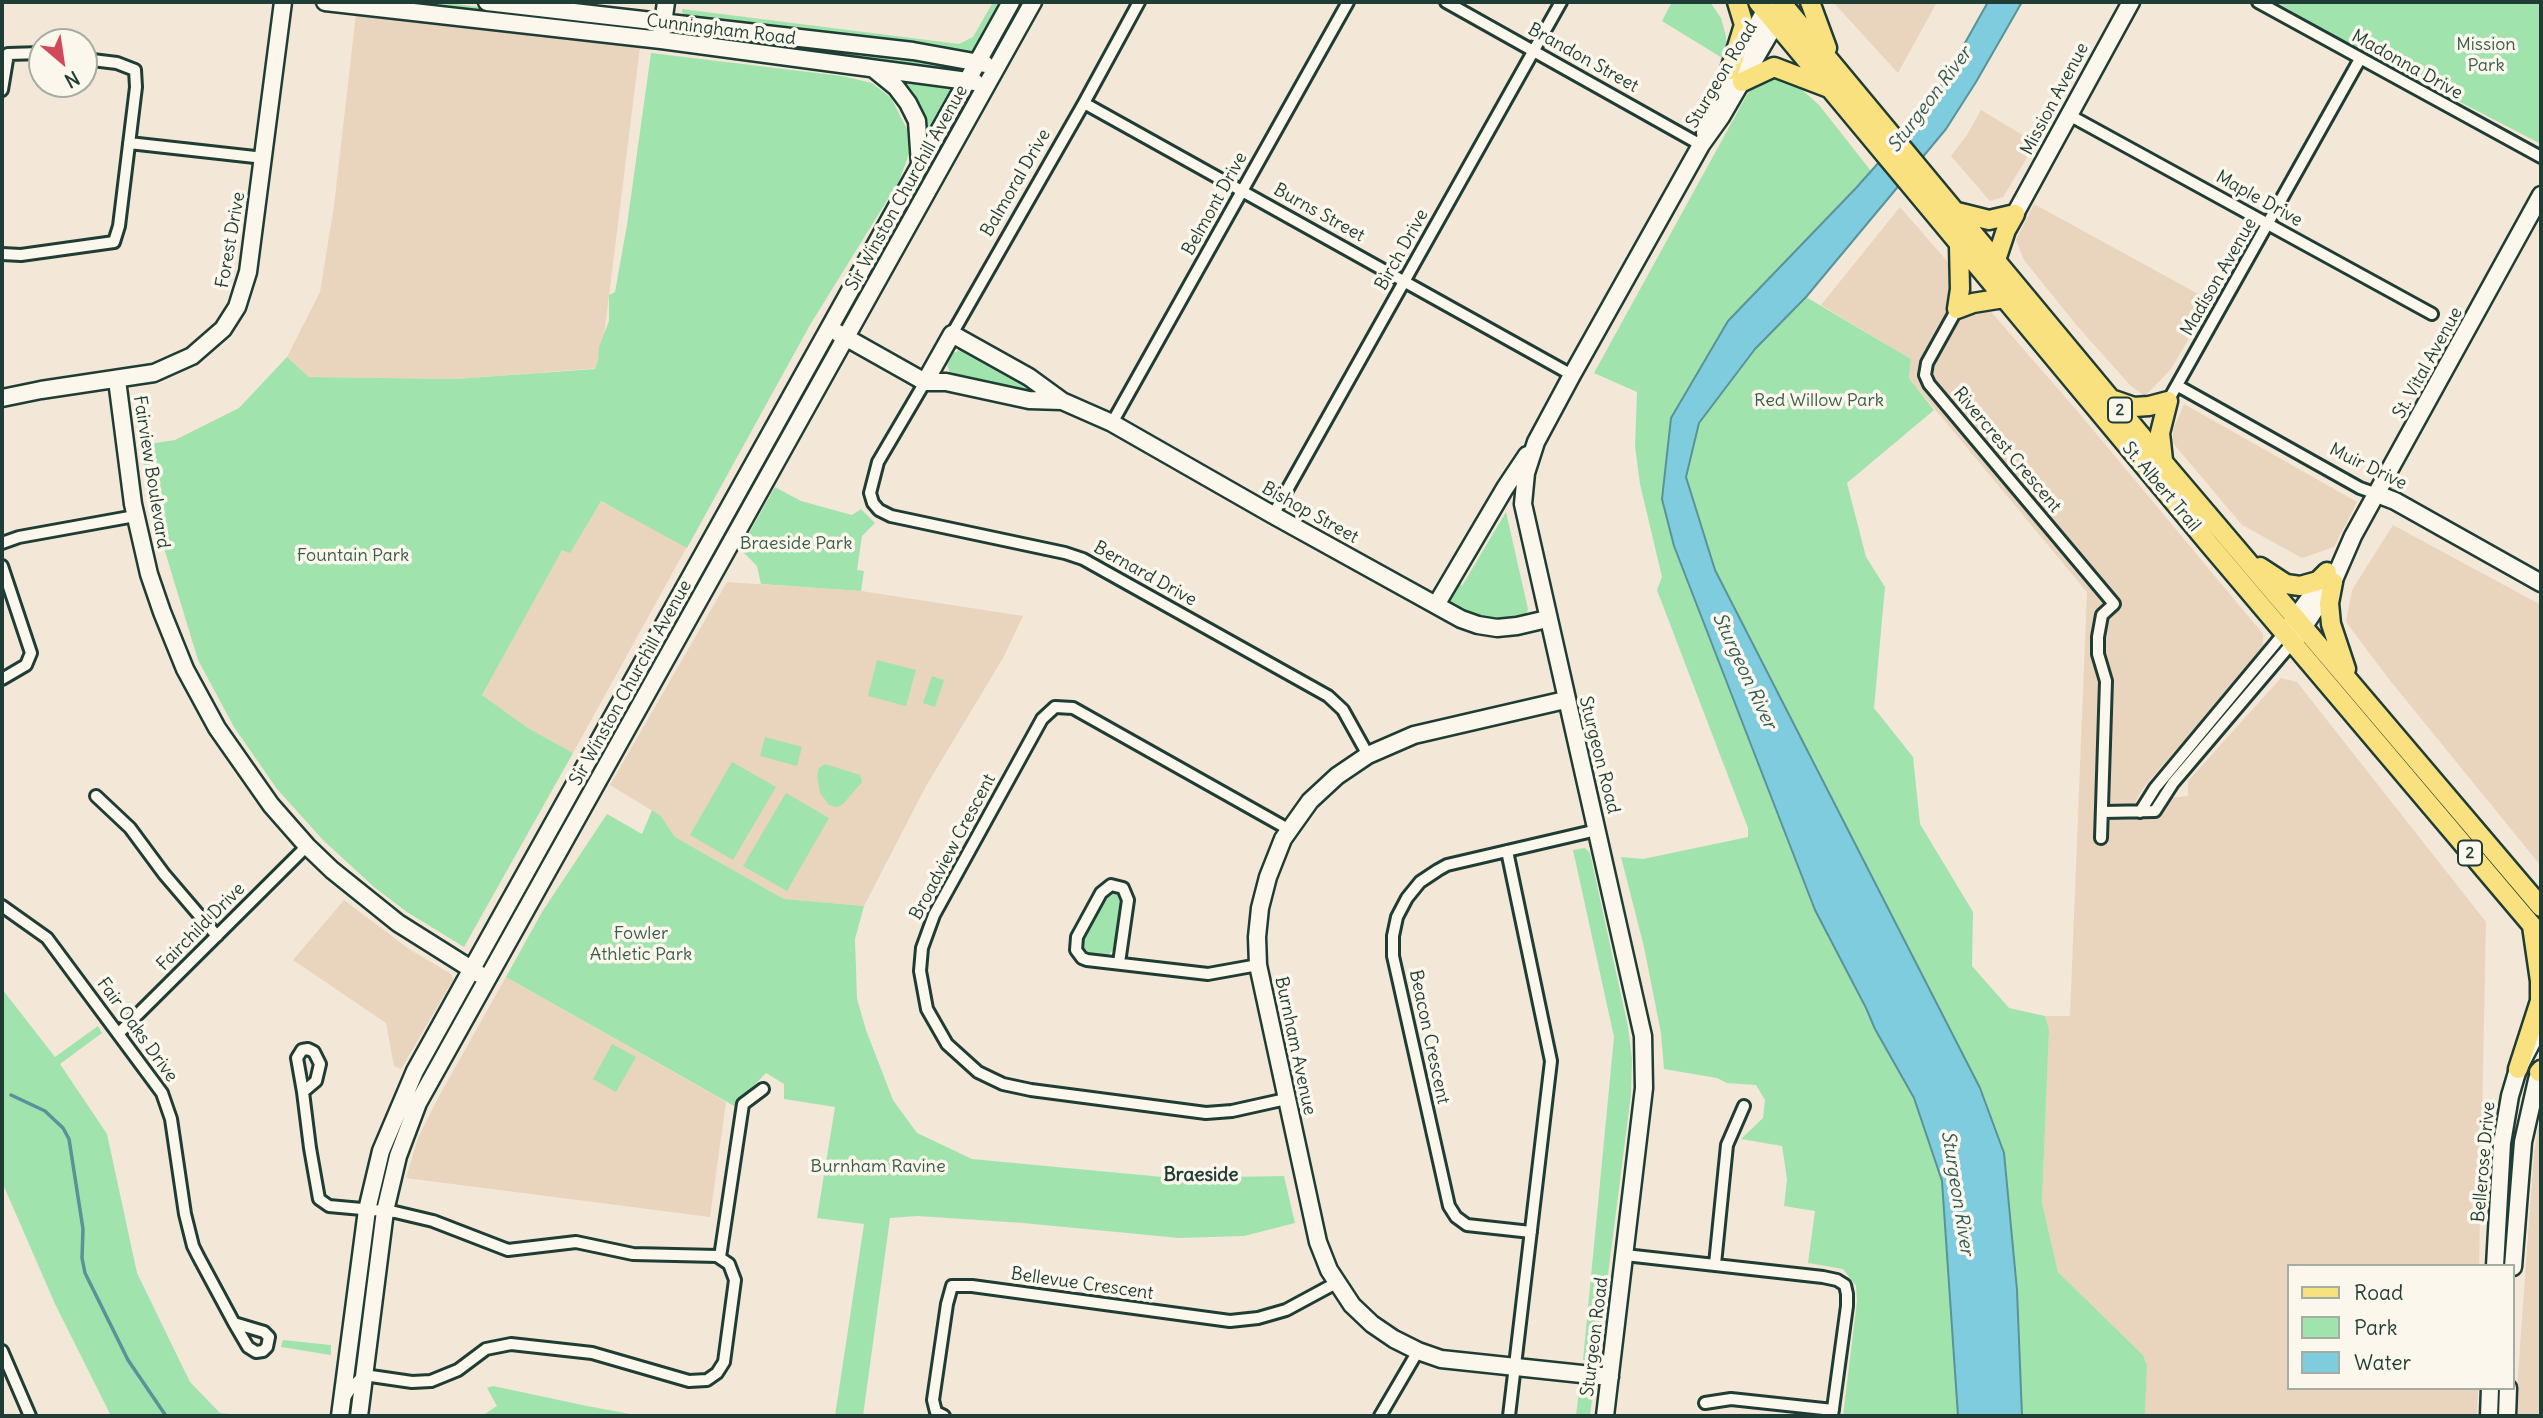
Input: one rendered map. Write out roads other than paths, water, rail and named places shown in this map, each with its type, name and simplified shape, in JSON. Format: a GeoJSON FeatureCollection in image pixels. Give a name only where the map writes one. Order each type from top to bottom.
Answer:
{"type":"FeatureCollection","features":[{"type":"Feature","properties":{"kind":"main road","name":"Forest Drive"},"geometry":{"type":"LineString","coordinates":[[2,398],[154,373],[180,363],[214,339],[230,317],[242,296],[248,272],[284,2]]}},
{"type":"Feature","properties":{"kind":"main road","name":"Cunningham Road"},"geometry":{"type":"LineString","coordinates":[[325,2],[661,40],[988,83]]}},
{"type":"Feature","properties":{"kind":"main road","name":"Cunningham Road"},"geometry":{"type":"LineString","coordinates":[[487,2],[913,51],[998,66]]}},
{"type":"Feature","properties":{"kind":"main road"},"geometry":{"type":"LineString","coordinates":[[661,40],[666,2]]}},
{"type":"Feature","properties":{"kind":"main road","name":"Sir Winston Churchill Avenue"},"geometry":{"type":"LineString","coordinates":[[341,1409],[367,1210],[381,1151],[407,1087],[1011,2]]}},
{"type":"Feature","properties":{"kind":"main road","name":"Sir Winston Churchill Avenue"},"geometry":{"type":"LineString","coordinates":[[359,1416],[385,1211],[398,1156],[415,1111],[1033,2]]}},
{"type":"Feature","properties":{"kind":"main road"},"geometry":{"type":"LineString","coordinates":[[1737,2],[1744,25],[1736,76],[1774,67],[1829,88]]}},
{"type":"Feature","properties":{"kind":"main road"},"geometry":{"type":"LineString","coordinates":[[1810,2],[1834,65]]}},
{"type":"Feature","properties":{"kind":"main road","name":"Mission Avenue"},"geometry":{"type":"LineString","coordinates":[[2015,214],[2131,2]]}},
{"type":"Feature","properties":{"kind":"main road","name":"Sturgeon Road"},"geometry":{"type":"LineString","coordinates":[[1605,1416],[1645,1068],[1643,1036],[1522,504],[1526,473],[1536,442],[1701,145],[1713,107],[1736,76],[1775,7]]}},
{"type":"Feature","properties":{"kind":"main road","name":"St. Albert Trail"},"geometry":{"type":"LineString","coordinates":[[1775,7],[1834,65],[2164,463],[2541,908]]}},
{"type":"Feature","properties":{"kind":"main road","name":"St. Albert Trail"},"geometry":{"type":"LineString","coordinates":[[1775,7],[1829,88],[2288,638],[2537,931]]}},
{"type":"Feature","properties":{"kind":"main road"},"geometry":{"type":"LineString","coordinates":[[873,69],[896,87],[917,121],[920,168]]}},
{"type":"Feature","properties":{"kind":"main road","name":"St. Vital Avenue"},"geometry":{"type":"LineString","coordinates":[[2288,638],[2347,549],[2541,195]]}},
{"type":"Feature","properties":{"kind":"main road"},"geometry":{"type":"LineString","coordinates":[[1956,212],[1989,220],[2015,214]]}},
{"type":"Feature","properties":{"kind":"main road"},"geometry":{"type":"LineString","coordinates":[[1996,260],[2006,230],[2015,214]]}},
{"type":"Feature","properties":{"kind":"main road"},"geometry":{"type":"LineString","coordinates":[[1959,245],[1960,289],[1957,309],[1973,303],[2004,298]]}},
{"type":"Feature","properties":{"kind":"main road","name":"Bishop Street"},"geometry":{"type":"LineString","coordinates":[[829,329],[925,382],[946,382],[1029,400],[1062,401]]}},
{"type":"Feature","properties":{"kind":"main road","name":"Bishop Street"},"geometry":{"type":"LineString","coordinates":[[952,334],[1029,377],[1062,401],[1112,423],[1470,623],[1507,628],[1547,619]]}},
{"type":"Feature","properties":{"kind":"main road","name":"Balmoral Drive"},"geometry":{"type":"LineString","coordinates":[[925,382],[952,334]]}},
{"type":"Feature","properties":{"kind":"main road","name":"Fairview Boulevard"},"geometry":{"type":"LineString","coordinates":[[117,380],[135,516],[149,574],[162,612],[199,697],[250,778],[307,846],[387,915],[487,979]]}},
{"type":"Feature","properties":{"kind":"main road"},"geometry":{"type":"LineString","coordinates":[[2111,399],[2134,407],[2149,407],[2168,401]]}},
{"type":"Feature","properties":{"kind":"main road"},"geometry":{"type":"LineString","coordinates":[[2164,463],[2160,433],[2168,401]]}},
{"type":"Feature","properties":{"kind":"main road"},"geometry":{"type":"LineString","coordinates":[[1436,605],[1504,488],[1536,442]]}},
{"type":"Feature","properties":{"kind":"main road","name":"Muir Drive"},"geometry":{"type":"LineString","coordinates":[[2377,494],[2395,501],[2541,583]]}},
{"type":"Feature","properties":{"kind":"main road"},"geometry":{"type":"LineString","coordinates":[[2245,558],[2280,581],[2292,585],[2312,584],[2330,577],[2331,624],[2353,685]]}},
{"type":"Feature","properties":{"kind":"main road","name":"Burnham Avenue"},"geometry":{"type":"LineString","coordinates":[[1565,700],[1434,729],[1394,743],[1368,755],[1323,788],[1288,829],[1268,877],[1257,937],[1258,965],[1318,1242],[1336,1283],[1352,1305],[1372,1324],[1394,1339],[1441,1359],[1610,1377]]}},
{"type":"Feature","properties":{"kind":"main road"},"geometry":{"type":"LineString","coordinates":[[2518,1069],[2540,1000],[2537,931]]}},
{"type":"Feature","properties":{"kind":"main road","name":"Bellerose Drive"},"geometry":{"type":"LineString","coordinates":[[2495,1264],[2502,1143],[2510,1096],[2518,1069],[2541,1028]]}},
{"type":"Feature","properties":{"kind":"main road"},"geometry":{"type":"LineString","coordinates":[[2513,1264],[2524,1142],[2541,1070]]}},
{"type":"Feature","properties":{"kind":"main road"},"geometry":{"type":"LineString","coordinates":[[2489,1416],[2490,1390]]}},
{"type":"Feature","properties":{"kind":"main road"},"geometry":{"type":"LineString","coordinates":[[2507,1416],[2508,1390]]}},
{"type":"Feature","properties":{"kind":"street","name":"Balmoral Drive"},"geometry":{"type":"LineString","coordinates":[[952,334],[1139,2]]}},
{"type":"Feature","properties":{"kind":"street","name":"Belmont Drive"},"geometry":{"type":"LineString","coordinates":[[1112,423],[1348,2]]}},
{"type":"Feature","properties":{"kind":"street","name":"Brandon Street"},"geometry":{"type":"LineString","coordinates":[[1446,2],[1701,145]]}},
{"type":"Feature","properties":{"kind":"street","name":"Birch Drive"},"geometry":{"type":"LineString","coordinates":[[1273,515],[1561,2]]}},
{"type":"Feature","properties":{"kind":"street","name":"Madonna Drive"},"geometry":{"type":"LineString","coordinates":[[2258,2],[2541,157]]}},
{"type":"Feature","properties":{"kind":"street"},"geometry":{"type":"LineString","coordinates":[[2,90],[8,54],[28,53]]}},
{"type":"Feature","properties":{"kind":"street","name":"Madison Avenue"},"geometry":{"type":"LineString","coordinates":[[2168,401],[2360,60]]}},
{"type":"Feature","properties":{"kind":"street"},"geometry":{"type":"LineString","coordinates":[[2,254],[21,255],[114,242],[119,226],[136,87],[135,71],[117,63],[98,61]]}},
{"type":"Feature","properties":{"kind":"street","name":"Burns Street"},"geometry":{"type":"LineString","coordinates":[[1084,103],[1572,375]]}},
{"type":"Feature","properties":{"kind":"street","name":"Maple Drive"},"geometry":{"type":"LineString","coordinates":[[2068,115],[2432,314]]}},
{"type":"Feature","properties":{"kind":"street"},"geometry":{"type":"LineString","coordinates":[[129,143],[264,158]]}},
{"type":"Feature","properties":{"kind":"street","name":"Rivercrest Crescent"},"geometry":{"type":"LineString","coordinates":[[1957,309],[1927,363],[1925,375],[1929,384],[2114,604],[2102,615],[2098,638],[2098,654],[2106,681],[2103,812]]}},
{"type":"Feature","properties":{"kind":"street","name":"Bernard Drive"},"geometry":{"type":"LineString","coordinates":[[925,382],[878,462],[870,493],[879,510],[891,516],[1083,559],[1328,696],[1343,710],[1368,755]]}},
{"type":"Feature","properties":{"kind":"street","name":"Muir Drive"},"geometry":{"type":"LineString","coordinates":[[2178,386],[2360,488],[2377,494]]}},
{"type":"Feature","properties":{"kind":"street"},"geometry":{"type":"LineString","coordinates":[[2,542],[135,516]]}},
{"type":"Feature","properties":{"kind":"street"},"geometry":{"type":"LineString","coordinates":[[2,566],[31,653],[26,665],[2,679]]}},
{"type":"Feature","properties":{"kind":"street"},"geometry":{"type":"LineString","coordinates":[[2140,812],[2155,788],[2208,724],[2288,638]]}},
{"type":"Feature","properties":{"kind":"street"},"geometry":{"type":"LineString","coordinates":[[2101,838],[2103,812],[2155,811],[2173,783],[2222,728],[2288,638]]}},
{"type":"Feature","properties":{"kind":"street","name":"Broadview Crescent"},"geometry":{"type":"LineString","coordinates":[[1286,1099],[1232,1111],[1206,1113],[1003,1084],[978,1072],[947,1044],[927,1009],[920,971],[925,937],[934,915],[1042,719],[1055,707],[1073,708],[1288,829]]}},
{"type":"Feature","properties":{"kind":"street"},"geometry":{"type":"LineString","coordinates":[[2208,724],[2222,728]]}},
{"type":"Feature","properties":{"kind":"street"},"geometry":{"type":"LineString","coordinates":[[96,796],[130,828],[164,874],[217,936]]}},
{"type":"Feature","properties":{"kind":"street","name":"Beacon Crescent"},"geometry":{"type":"LineString","coordinates":[[1531,1232],[1473,1227],[1461,1222],[1451,1212],[1393,956],[1393,936],[1397,917],[1407,898],[1420,882],[1447,865],[1597,830]]}},
{"type":"Feature","properties":{"kind":"street","name":"Fairchild Drive"},"geometry":{"type":"LineString","coordinates":[[119,1032],[307,846]]}},
{"type":"Feature","properties":{"kind":"street"},"geometry":{"type":"LineString","coordinates":[[1507,851],[1551,1061],[1509,1416]]}},
{"type":"Feature","properties":{"kind":"street"},"geometry":{"type":"LineString","coordinates":[[1119,963],[1128,900],[1126,892],[1115,885],[1104,890],[1077,937],[1075,946],[1079,955],[1087,960],[1208,974],[1258,965]]}},
{"type":"Feature","properties":{"kind":"street","name":"Fair Oaks Drive"},"geometry":{"type":"LineString","coordinates":[[2,905],[47,938],[119,1032],[167,1101],[190,1236],[234,1323]]}},
{"type":"Feature","properties":{"kind":"street"},"geometry":{"type":"LineString","coordinates":[[720,1257],[743,1104],[763,1090]]}},
{"type":"Feature","properties":{"kind":"street"},"geometry":{"type":"LineString","coordinates":[[303,1092],[319,1199],[329,1206],[385,1211],[433,1221],[508,1250],[576,1242],[633,1254],[720,1257],[732,1269],[735,1285],[724,1363],[717,1373],[707,1380],[689,1381],[592,1353],[511,1344],[486,1349],[458,1370],[431,1381],[412,1382],[364,1375],[351,1388],[341,1409]]}},
{"type":"Feature","properties":{"kind":"street"},"geometry":{"type":"LineString","coordinates":[[1715,1264],[1727,1145],[1744,1106]]}},
{"type":"Feature","properties":{"kind":"street"},"geometry":{"type":"LineString","coordinates":[[1625,1255],[1823,1277],[1838,1280],[1844,1285],[1847,1306],[1832,1413],[1731,1399],[1705,1403]]}},
{"type":"Feature","properties":{"kind":"street","name":"Bellevue Crescent"},"geometry":{"type":"LineString","coordinates":[[944,1416],[936,1412],[933,1400],[947,1304],[953,1286],[972,1286],[1230,1321],[1258,1318],[1286,1310],[1336,1283]]}},
{"type":"Feature","properties":{"kind":"street"},"geometry":{"type":"LineString","coordinates":[[2,1351],[30,1416]]}},
{"type":"Feature","properties":{"kind":"street"},"geometry":{"type":"LineString","coordinates":[[1380,1416],[1418,1351]]}},
{"type":"Feature","properties":{"kind":"water","name":"Sturgeon River"},"geometry":{"type":"Polygon","coordinates":[[[1988,2],[2022,2],[1946,129],[1806,297],[1755,349],[1699,423],[1686,477],[1715,570],[1980,1088],[2004,1153],[2017,1290],[2022,1416],[1958,1416],[1942,1181],[1914,1098],[1875,1029],[1815,910],[1674,546],[1662,499],[1671,418],[1728,321],[1856,188],[1930,105],[1988,2]]]}},
{"type":"Feature","properties":{"kind":"waterway"},"geometry":{"type":"LineString","coordinates":[[11,1095],[45,1111],[63,1128],[69,1139],[83,1229],[82,1258],[85,1273],[128,1360],[166,1416]]}},
{"type":"Feature","properties":{"kind":"district","name":"Braeside"},"geometry":{"type":"Point","coordinates":[1201,1176]}},
{"type":"Feature","properties":{"kind":"park label","name":"Mission Park"},"geometry":{"type":"Point","coordinates":[2486,55]}},
{"type":"Feature","properties":{"kind":"park label","name":"Red Willow Park"},"geometry":{"type":"Point","coordinates":[1819,401]}},
{"type":"Feature","properties":{"kind":"park label","name":"Braeside Park"},"geometry":{"type":"Point","coordinates":[796,544]}},
{"type":"Feature","properties":{"kind":"park label","name":"Fountain Park"},"geometry":{"type":"Point","coordinates":[353,556]}},
{"type":"Feature","properties":{"kind":"park label","name":"Fowler Athletic Park"},"geometry":{"type":"Point","coordinates":[641,944]}},
{"type":"Feature","properties":{"kind":"park label","name":"Burnham Ravine"},"geometry":{"type":"Point","coordinates":[878,1167]}}]}
